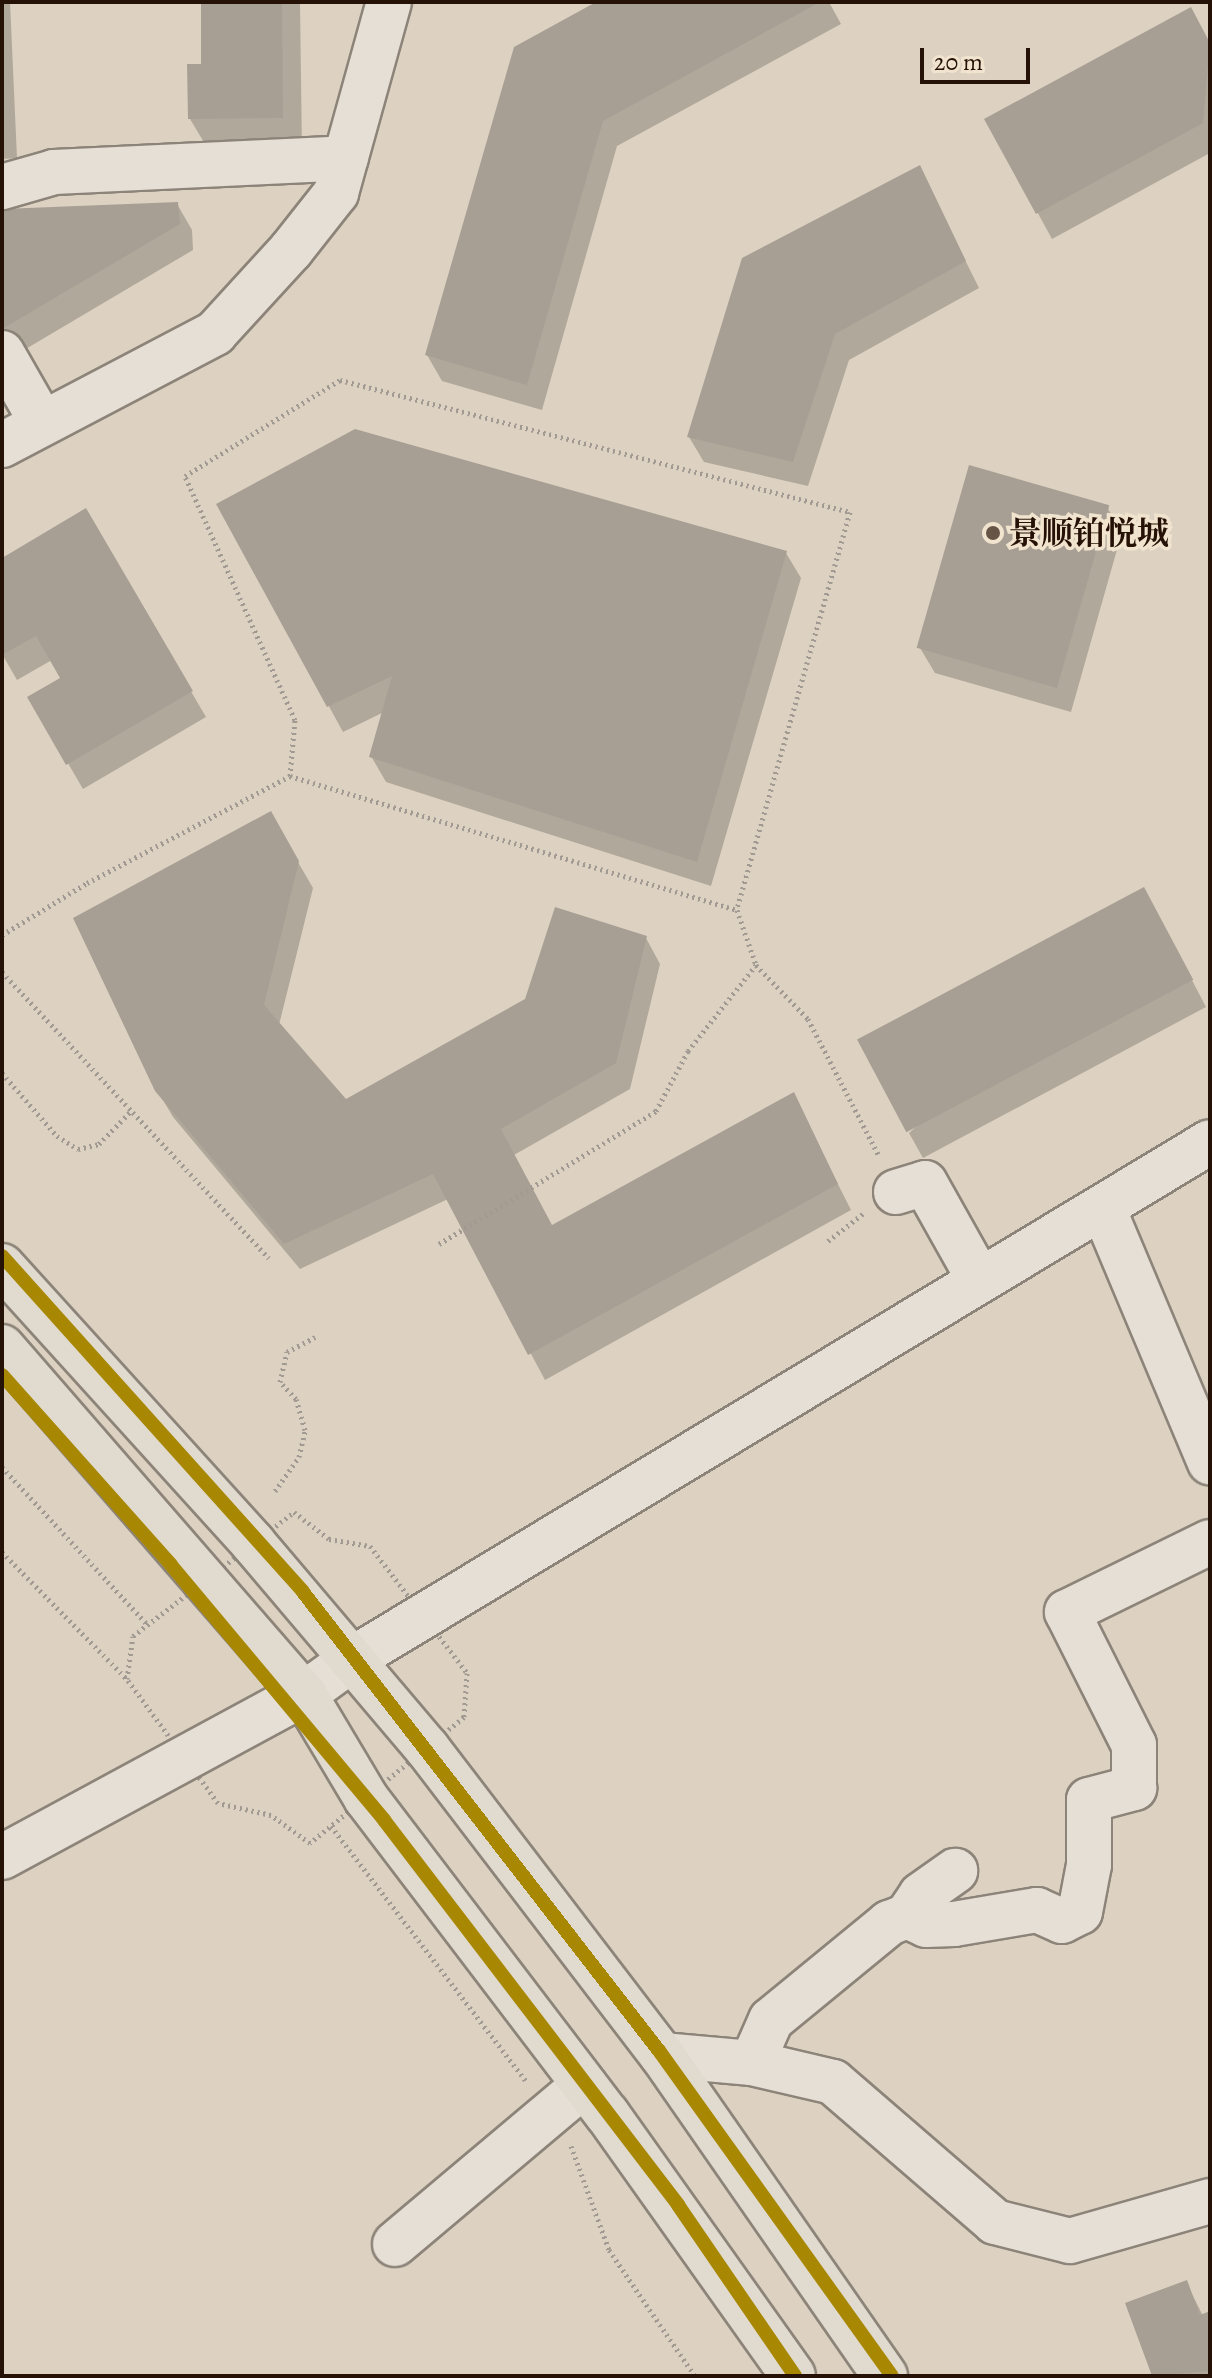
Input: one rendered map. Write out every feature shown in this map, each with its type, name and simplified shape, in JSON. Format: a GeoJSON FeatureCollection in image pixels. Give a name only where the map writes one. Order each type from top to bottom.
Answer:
{"type":"FeatureCollection","features":[{"type":"Feature","properties":{"kind":"main road"},"geometry":{"type":"LineString","coordinates":[[2,1266],[354,1658],[662,2055],[885,2376]]}},
{"type":"Feature","properties":{"kind":"main road"},"geometry":{"type":"LineString","coordinates":[[2,1347],[304,1694],[366,1798],[584,2085],[793,2376]]}},
{"type":"Feature","properties":{"kind":"street"},"geometry":{"type":"LineString","coordinates":[[2,445],[41,421],[215,333],[336,193],[389,2]]}},
{"type":"Feature","properties":{"kind":"street"},"geometry":{"type":"LineString","coordinates":[[2,187],[54,172],[346,158]]}},
{"type":"Feature","properties":{"kind":"street"},"geometry":{"type":"LineString","coordinates":[[2,353],[41,421]]}},
{"type":"Feature","properties":{"kind":"street"},"geometry":{"type":"LineString","coordinates":[[2,1857],[304,1694],[354,1658],[1210,1142]]}},
{"type":"Feature","properties":{"kind":"street"},"geometry":{"type":"LineString","coordinates":[[896,1192],[925,1183],[980,1281]]}},
{"type":"Feature","properties":{"kind":"street"},"geometry":{"type":"LineString","coordinates":[[1103,1208],[1210,1462]]}},
{"type":"Feature","properties":{"kind":"street"},"geometry":{"type":"LineString","coordinates":[[907,1916],[926,1925],[1037,1910],[1062,1921],[1080,1912],[1089,1865],[1089,1800],[1134,1788],[1134,1745],[1067,1612],[1210,1542]]}},
{"type":"Feature","properties":{"kind":"street"},"geometry":{"type":"LineString","coordinates":[[752,2063],[771,2020],[798,1993],[889,1923],[907,1916],[921,1895],[955,1871]]}},
{"type":"Feature","properties":{"kind":"street"},"geometry":{"type":"LineString","coordinates":[[662,2055],[752,2063],[833,2082],[995,2222],[1070,2241],[1210,2201]]}},
{"type":"Feature","properties":{"kind":"street"},"geometry":{"type":"LineString","coordinates":[[395,2244],[584,2085]]}},
{"type":"Feature","properties":{"kind":"path"},"geometry":{"type":"LineString","coordinates":[[290,776],[295,720],[185,476],[340,380],[850,512],[737,910],[756,965],[808,1019],[850,1092],[896,1192],[828,1241]]}},
{"type":"Feature","properties":{"kind":"path"},"geometry":{"type":"LineString","coordinates":[[2,935],[87,883],[290,776],[737,910]]}},
{"type":"Feature","properties":{"kind":"path"},"geometry":{"type":"LineString","coordinates":[[439,1244],[656,1111],[688,1051],[756,965]]}},
{"type":"Feature","properties":{"kind":"path"},"geometry":{"type":"LineString","coordinates":[[2,972],[269,1258]]}},
{"type":"Feature","properties":{"kind":"path"},"geometry":{"type":"LineString","coordinates":[[2,1073],[57,1136],[78,1149],[99,1144],[131,1111]]}},
{"type":"Feature","properties":{"kind":"path"},"geometry":{"type":"LineString","coordinates":[[275,1491],[299,1457],[305,1430],[296,1399],[280,1382],[287,1352],[315,1337]]}},
{"type":"Feature","properties":{"kind":"path"},"geometry":{"type":"LineString","coordinates":[[2,1467],[147,1624]]}},
{"type":"Feature","properties":{"kind":"path"},"geometry":{"type":"LineString","coordinates":[[2,1552],[127,1679]]}},
{"type":"Feature","properties":{"kind":"building"},"geometry":{"type":"Polygon","coordinates":[[[201,2],[282,2],[283,118],[188,119],[187,64],[201,64],[201,2]]]}},
{"type":"Feature","properties":{"kind":"building"},"geometry":{"type":"Polygon","coordinates":[[[596,2],[820,2],[603,121],[527,385],[425,355],[514,47],[596,2]]]}},
{"type":"Feature","properties":{"kind":"building"},"geometry":{"type":"Polygon","coordinates":[[[1191,7],[1210,43],[1203,123],[1036,214],[984,119],[1191,7]]]}},
{"type":"Feature","properties":{"kind":"building"},"geometry":{"type":"Polygon","coordinates":[[[920,165],[966,261],[835,334],[793,462],[687,437],[742,258],[920,165]]]}},
{"type":"Feature","properties":{"kind":"building"},"geometry":{"type":"Polygon","coordinates":[[[178,202],[180,224],[2,329],[2,209],[178,202]]]}},
{"type":"Feature","properties":{"kind":"building"},"geometry":{"type":"Polygon","coordinates":[[[355,429],[787,551],[697,862],[369,757],[392,676],[327,707],[216,504],[355,429]]]}},
{"type":"Feature","properties":{"kind":"building"},"geometry":{"type":"Polygon","coordinates":[[[969,465],[1109,505],[1057,688],[917,648],[969,465]]]}},
{"type":"Feature","properties":{"kind":"building"},"geometry":{"type":"Polygon","coordinates":[[[86,508],[193,691],[66,765],[27,697],[60,678],[36,636],[2,655],[2,558],[86,508]]]}},
{"type":"Feature","properties":{"kind":"building"},"geometry":{"type":"Polygon","coordinates":[[[271,811],[299,861],[264,1005],[346,1099],[525,999],[555,907],[647,936],[616,1063],[501,1129],[552,1225],[794,1092],[838,1184],[528,1355],[433,1174],[284,1244],[155,1091],[73,918],[271,811]]]}},
{"type":"Feature","properties":{"kind":"building"},"geometry":{"type":"Polygon","coordinates":[[[1144,887],[1193,980],[906,1132],[857,1040],[1144,887]]]}},
{"type":"Feature","properties":{"kind":"building"},"geometry":{"type":"Polygon","coordinates":[[[1187,2280],[1200,2315],[1210,2311],[1210,2371],[1152,2376],[1125,2303],[1187,2280]]]}},
{"type":"Feature","properties":{"kind":"transit line"},"geometry":{"type":"LineString","coordinates":[[2,1256],[303,1592],[660,2052],[892,2376]]}},
{"type":"Feature","properties":{"kind":"transit line"},"geometry":{"type":"LineString","coordinates":[[2,1375],[171,1565],[384,1820],[678,2205],[795,2376]]}},
{"type":"Feature","properties":{"kind":"place","name":"景顺铂悦城"},"geometry":{"type":"Point","coordinates":[993,533]}}]}
